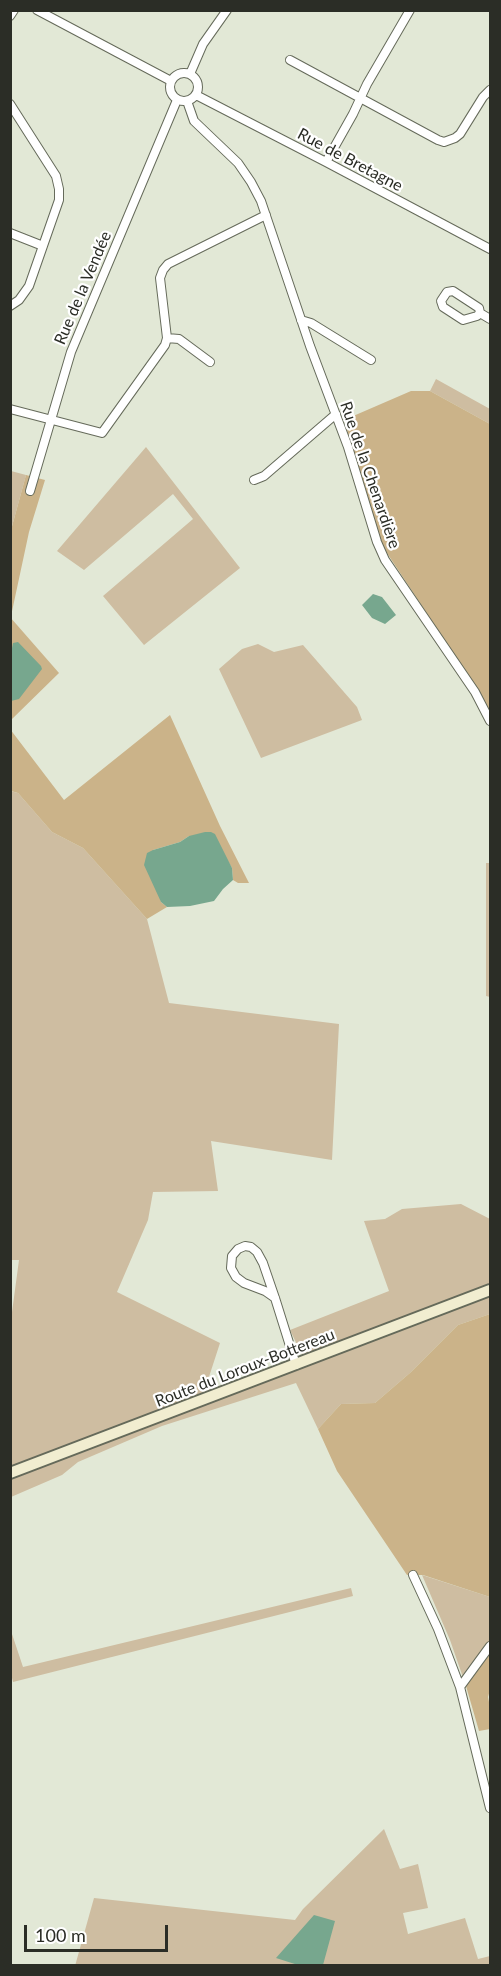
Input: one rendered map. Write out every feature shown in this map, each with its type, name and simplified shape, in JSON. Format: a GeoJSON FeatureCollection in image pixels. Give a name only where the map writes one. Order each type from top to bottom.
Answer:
{"type":"FeatureCollection","features":[{"type":"Feature","properties":{"kind":"main road","name":"Route du Loroux-Bottereau"},"geometry":{"type":"LineString","coordinates":[[10,1473],[490,1290]]}},
{"type":"Feature","properties":{"kind":"street"},"geometry":{"type":"LineString","coordinates":[[10,16],[14,10]]}},
{"type":"Feature","properties":{"kind":"street"},"geometry":{"type":"LineString","coordinates":[[37,10],[171,81]]}},
{"type":"Feature","properties":{"kind":"street"},"geometry":{"type":"LineString","coordinates":[[190,74],[202,44],[226,10]]}},
{"type":"Feature","properties":{"kind":"street"},"geometry":{"type":"LineString","coordinates":[[326,162],[367,84],[410,10]]}},
{"type":"Feature","properties":{"kind":"street"},"geometry":{"type":"LineString","coordinates":[[290,60],[428,135],[444,141],[456,138],[460,134],[483,97],[490,90]]}},
{"type":"Feature","properties":{"kind":"street"},"geometry":{"type":"LineString","coordinates":[[178,74],[190,74],[197,83],[196,95],[187,101],[177,100],[170,92],[171,81],[178,74]]}},
{"type":"Feature","properties":{"kind":"street","name":"Rue de Bretagne"},"geometry":{"type":"LineString","coordinates":[[196,95],[490,249]]}},
{"type":"Feature","properties":{"kind":"street","name":"Rue de la Vendée"},"geometry":{"type":"LineString","coordinates":[[30,491],[71,352],[177,100]]}},
{"type":"Feature","properties":{"kind":"street","name":"Rue de la Chenardière"},"geometry":{"type":"LineString","coordinates":[[187,101],[196,124],[230,154],[245,172],[257,192],[348,447],[377,543],[385,560],[475,692],[490,720]]}},
{"type":"Feature","properties":{"kind":"street"},"geometry":{"type":"LineString","coordinates":[[10,104],[56,176],[59,189],[59,200],[29,286],[19,300],[10,306]]}},
{"type":"Feature","properties":{"kind":"street"},"geometry":{"type":"LineString","coordinates":[[10,409],[102,433],[165,345],[167,338],[160,278],[163,270],[168,264],[266,215]]}},
{"type":"Feature","properties":{"kind":"street"},"geometry":{"type":"LineString","coordinates":[[10,233],[43,246]]}},
{"type":"Feature","properties":{"kind":"street"},"geometry":{"type":"LineString","coordinates":[[480,313],[463,320],[443,307],[441,302],[447,292],[451,291],[479,308],[480,313],[490,319]]}},
{"type":"Feature","properties":{"kind":"street"},"geometry":{"type":"LineString","coordinates":[[301,320],[311,323],[371,360]]}},
{"type":"Feature","properties":{"kind":"street"},"geometry":{"type":"LineString","coordinates":[[167,338],[179,339],[210,362]]}},
{"type":"Feature","properties":{"kind":"street"},"geometry":{"type":"LineString","coordinates":[[254,480],[264,476],[336,414]]}},
{"type":"Feature","properties":{"kind":"street"},"geometry":{"type":"LineString","coordinates":[[275,1298],[236,1277],[231,1268],[232,1256],[238,1249],[245,1246],[257,1252],[275,1298],[296,1365]]}},
{"type":"Feature","properties":{"kind":"street"},"geometry":{"type":"LineString","coordinates":[[413,1575],[438,1629],[460,1688],[490,1808]]}},
{"type":"Feature","properties":{"kind":"street"},"geometry":{"type":"LineString","coordinates":[[460,1688],[490,1646]]}},
{"type":"Feature","properties":{"kind":"shaded area"},"geometry":{"type":"Polygon","coordinates":[[[436,379],[490,409],[490,424],[430,391],[436,379]]]}},
{"type":"Feature","properties":{"kind":"shaded area"},"geometry":{"type":"Polygon","coordinates":[[[411,391],[430,391],[490,424],[490,713],[383,547],[344,420],[411,391]]]}},
{"type":"Feature","properties":{"kind":"shaded area"},"geometry":{"type":"Polygon","coordinates":[[[146,447],[240,568],[144,645],[103,596],[193,519],[173,494],[84,570],[57,551],[146,447]]]}},
{"type":"Feature","properties":{"kind":"shaded area"},"geometry":{"type":"Polygon","coordinates":[[[11,471],[26,475],[11,530],[11,471]]]}},
{"type":"Feature","properties":{"kind":"shaded area"},"geometry":{"type":"Polygon","coordinates":[[[26,475],[45,480],[29,532],[11,616],[11,530],[26,475]]]}},
{"type":"Feature","properties":{"kind":"shaded area"},"geometry":{"type":"Polygon","coordinates":[[[373,594],[382,597],[396,615],[385,624],[372,618],[362,605],[373,594]]]}},
{"type":"Feature","properties":{"kind":"shaded area"},"geometry":{"type":"Polygon","coordinates":[[[10,617],[59,673],[11,720],[10,720],[10,617]]]}},
{"type":"Feature","properties":{"kind":"shaded area"},"geometry":{"type":"Polygon","coordinates":[[[18,642],[42,669],[19,699],[11,701],[11,653],[13,643],[18,642]]]}},
{"type":"Feature","properties":{"kind":"shaded area"},"geometry":{"type":"Polygon","coordinates":[[[258,644],[274,652],[303,645],[357,707],[362,720],[261,758],[219,669],[242,649],[258,644]]]}},
{"type":"Feature","properties":{"kind":"shaded area"},"geometry":{"type":"Polygon","coordinates":[[[170,715],[220,826],[249,883],[238,883],[233,880],[232,868],[226,858],[189,836],[180,842],[153,850],[161,902],[167,907],[147,919],[83,848],[52,832],[18,793],[11,791],[10,729],[64,800],[170,715]]]}},
{"type":"Feature","properties":{"kind":"shaded area"},"geometry":{"type":"Polygon","coordinates":[[[10,791],[18,793],[52,832],[83,848],[147,919],[169,1003],[339,1024],[332,1160],[211,1141],[218,1191],[153,1192],[148,1220],[117,1292],[220,1343],[207,1383],[210,1390],[303,1357],[290,1330],[389,1291],[364,1221],[385,1219],[402,1209],[461,1204],[490,1219],[490,1314],[458,1325],[411,1372],[375,1403],[341,1404],[318,1429],[296,1383],[162,1426],[78,1462],[62,1475],[11,1497],[10,1327],[19,1260],[10,1260],[10,791]]]}},
{"type":"Feature","properties":{"kind":"shaded area"},"geometry":{"type":"Polygon","coordinates":[[[205,832],[215,834],[232,868],[233,880],[214,901],[190,906],[167,907],[161,902],[144,865],[147,853],[205,832]]]}},
{"type":"Feature","properties":{"kind":"shaded area"},"geometry":{"type":"Polygon","coordinates":[[[486,863],[490,863],[490,997],[486,996],[486,863]]]}},
{"type":"Feature","properties":{"kind":"shaded area"},"geometry":{"type":"Polygon","coordinates":[[[490,1314],[490,1597],[423,1575],[407,1575],[337,1471],[318,1429],[341,1404],[375,1403],[411,1372],[458,1325],[490,1314]]]}},
{"type":"Feature","properties":{"kind":"shaded area"},"geometry":{"type":"Polygon","coordinates":[[[422,1575],[490,1597],[490,1654],[466,1686],[450,1640],[422,1575]]]}},
{"type":"Feature","properties":{"kind":"shaded area"},"geometry":{"type":"Polygon","coordinates":[[[351,1588],[353,1596],[13,1682],[11,1631],[23,1667],[351,1588]]]}},
{"type":"Feature","properties":{"kind":"shaded area"},"geometry":{"type":"Polygon","coordinates":[[[490,1654],[488,1697],[490,1729],[479,1731],[466,1686],[490,1654]]]}},
{"type":"Feature","properties":{"kind":"shaded area"},"geometry":{"type":"Polygon","coordinates":[[[384,1829],[400,1869],[418,1864],[428,1908],[403,1913],[408,1934],[465,1918],[478,1959],[490,1956],[490,1966],[75,1966],[94,1898],[295,1920],[303,1909],[384,1829]]]}},
{"type":"Feature","properties":{"kind":"shaded area"},"geometry":{"type":"Polygon","coordinates":[[[314,1915],[335,1921],[323,1965],[298,1965],[276,1958],[314,1915]]]}}]}
